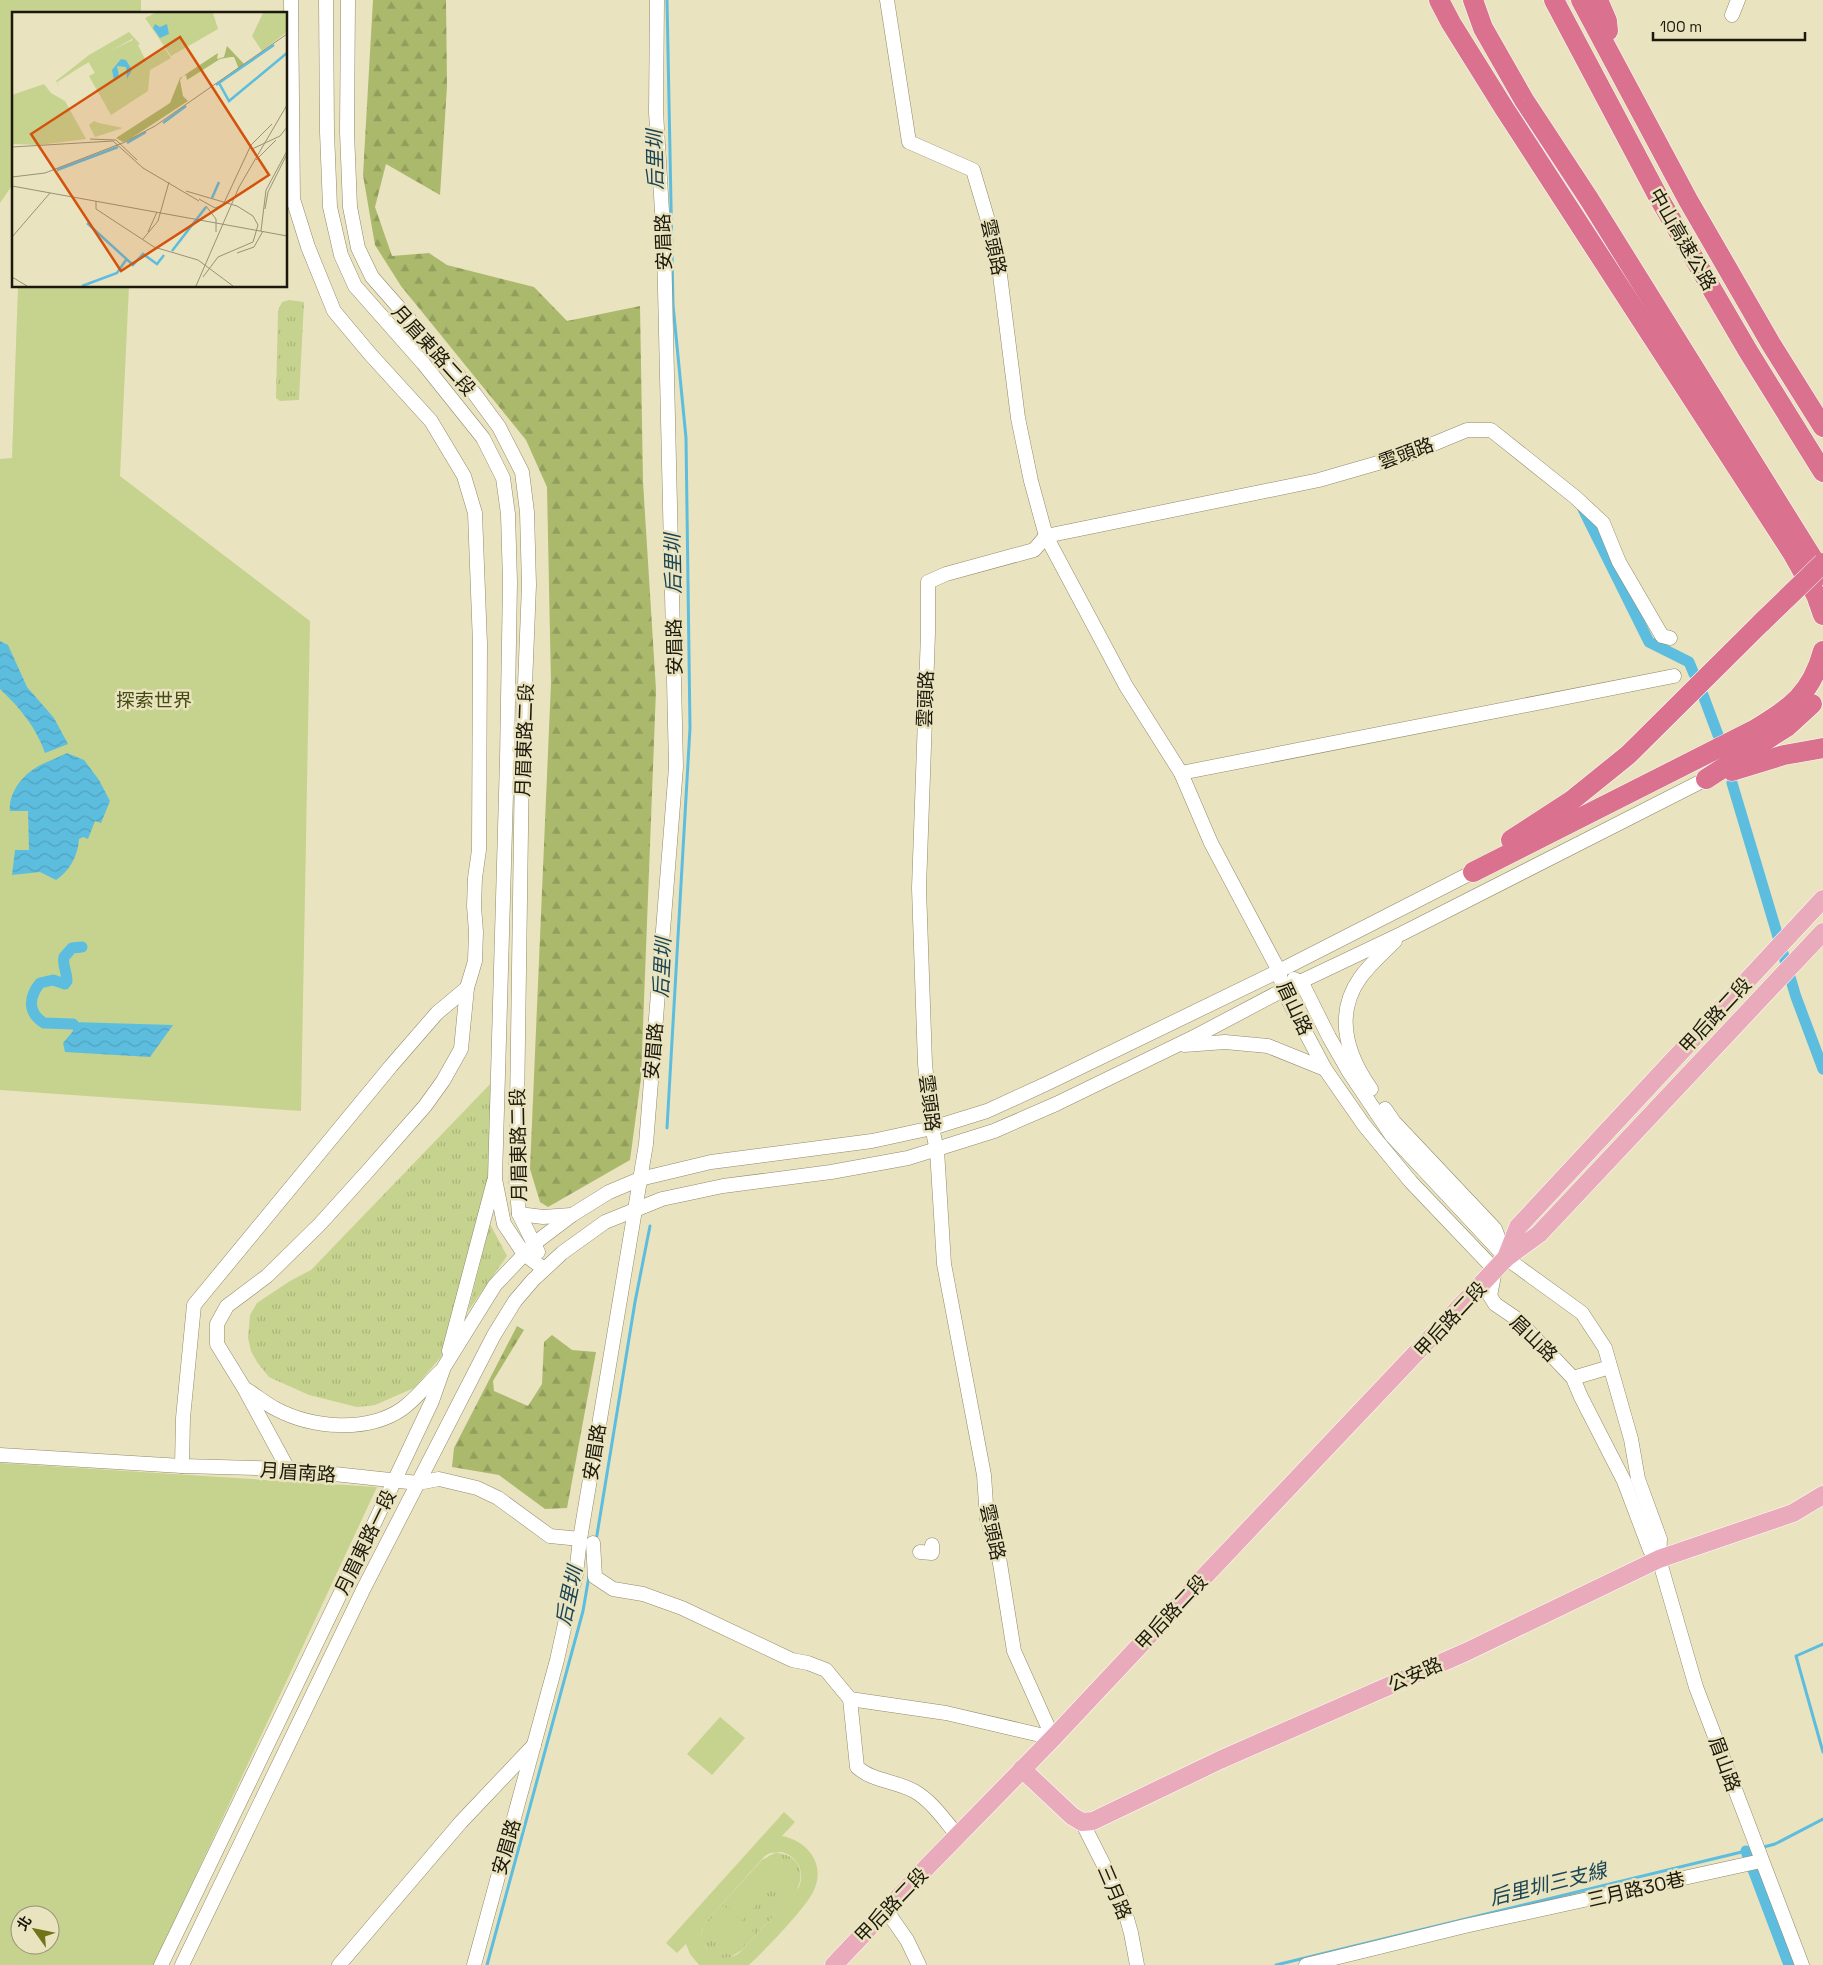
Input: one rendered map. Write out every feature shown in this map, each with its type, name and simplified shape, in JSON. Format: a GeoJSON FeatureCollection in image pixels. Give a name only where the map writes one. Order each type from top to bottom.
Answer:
{"type":"FeatureCollection","features":[{"type":"Feature","properties":{"kind":"highway"},"geometry":{"type":"LineString","coordinates":[[1439,0],[1451,23],[1504,108],[1793,554],[1816,594],[1823,615]]}},
{"type":"Feature","properties":{"kind":"highway"},"geometry":{"type":"LineString","coordinates":[[1473,0],[1483,28],[1524,100],[1589,199],[1823,576]]}},
{"type":"Feature","properties":{"kind":"highway","name":"中山高速公路"},"geometry":{"type":"LineString","coordinates":[[1554,0],[1660,200],[1748,351],[1823,472]]}},
{"type":"Feature","properties":{"kind":"highway","name":"中山高速公路"},"geometry":{"type":"LineString","coordinates":[[1581,0],[1688,200],[1771,344],[1823,428]]}},
{"type":"Feature","properties":{"kind":"highway"},"geometry":{"type":"LineString","coordinates":[[1598,0],[1607,21],[1611,56]]}},
{"type":"Feature","properties":{"kind":"highway"},"geometry":{"type":"LineString","coordinates":[[1473,872],[1503,846],[1571,801],[1628,756],[1823,563]]}},
{"type":"Feature","properties":{"kind":"highway"},"geometry":{"type":"LineString","coordinates":[[1473,872],[1754,730],[1783,713],[1799,699],[1811,683],[1819,666],[1823,651]]}},
{"type":"Feature","properties":{"kind":"highway"},"geometry":{"type":"LineString","coordinates":[[1706,779],[1788,726],[1813,703],[1823,690]]}},
{"type":"Feature","properties":{"kind":"highway"},"geometry":{"type":"LineString","coordinates":[[1706,779],[1784,755],[1823,748]]}},
{"type":"Feature","properties":{"kind":"main road","name":"甲后路二段"},"geometry":{"type":"LineString","coordinates":[[1500,1264],[1518,1227],[1817,905]]}},
{"type":"Feature","properties":{"kind":"main road","name":"甲后路二段"},"geometry":{"type":"LineString","coordinates":[[834,1965],[1053,1738],[1500,1264],[1538,1234],[1823,932]]}},
{"type":"Feature","properties":{"kind":"main road","name":"公安路"},"geometry":{"type":"LineString","coordinates":[[1082,1822],[1093,1820],[1220,1760],[1466,1652],[1659,1559],[1793,1513],[1823,1495]]}},
{"type":"Feature","properties":{"kind":"main road"},"geometry":{"type":"LineString","coordinates":[[1022,1769],[1072,1816],[1082,1822]]}},
{"type":"Feature","properties":{"kind":"street"},"geometry":{"type":"LineString","coordinates":[[288,1469],[244,1388],[217,1344],[217,1324],[226,1306],[266,1276],[320,1224],[425,1106],[461,1049],[468,988],[475,961],[476,932],[474,906],[479,850],[480,644],[475,513],[464,476],[431,421],[334,311],[308,247],[294,199],[291,0]]}},
{"type":"Feature","properties":{"kind":"street","name":"月眉東路二段"},"geometry":{"type":"LineString","coordinates":[[326,0],[327,132],[330,207],[341,255],[356,286],[423,363],[483,438],[503,478],[508,514],[510,582],[495,1179],[504,1224],[524,1254],[544,1269]]}},
{"type":"Feature","properties":{"kind":"street","name":"月眉東路二段"},"geometry":{"type":"LineString","coordinates":[[348,0],[347,132],[350,206],[358,248],[372,277],[474,393],[499,427],[522,472],[526,504],[529,585],[522,760],[516,1179],[519,1214],[535,1243],[544,1269]]}},
{"type":"Feature","properties":{"kind":"street","name":"安眉路"},"geometry":{"type":"LineString","coordinates":[[474,1965],[560,1650],[576,1574],[587,1541],[646,1144],[676,767],[664,272],[656,112],[656,0]]}},
{"type":"Feature","properties":{"kind":"street","name":"雲頭路"},"geometry":{"type":"LineString","coordinates":[[888,0],[909,142],[973,170],[979,187],[997,251],[1018,418],[1031,481],[1046,536],[1126,686],[1181,773],[1211,843],[1279,971]]}},
{"type":"Feature","properties":{"kind":"street"},"geometry":{"type":"LineString","coordinates":[[1732,15],[1738,0]]}},
{"type":"Feature","properties":{"kind":"street","name":"雲頭路"},"geometry":{"type":"LineString","coordinates":[[1053,1738],[1014,1651],[998,1551],[987,1519],[984,1475],[944,1264],[937,1150],[932,1128],[925,1064],[919,888],[928,634],[928,582],[946,574],[1034,550],[1046,536],[1319,480],[1409,454],[1467,430],[1490,430],[1575,497],[1603,522],[1619,562],[1662,636],[1670,638]]}},
{"type":"Feature","properties":{"kind":"street"},"geometry":{"type":"LineString","coordinates":[[1181,773],[1674,676]]}},
{"type":"Feature","properties":{"kind":"street","name":"月眉東路一段"},"geometry":{"type":"LineString","coordinates":[[182,1965],[364,1588],[494,1335],[515,1301],[544,1269],[562,1253],[605,1222],[662,1200],[723,1186],[831,1172],[908,1158],[994,1132],[1176,1046],[1283,990],[1302,983],[1403,933],[1706,779]]}},
{"type":"Feature","properties":{"kind":"street","name":"月眉東路一段"},"geometry":{"type":"LineString","coordinates":[[161,1965],[432,1401],[444,1367],[495,1285],[535,1243],[572,1215],[609,1192],[640,1179],[711,1162],[872,1141],[932,1128],[987,1111],[1279,971],[1473,872]]}},
{"type":"Feature","properties":{"kind":"street"},"geometry":{"type":"LineString","coordinates":[[1403,933],[1361,977],[1351,994],[1345,1023],[1349,1049],[1368,1085],[1394,1122],[1495,1230],[1500,1264]]}},
{"type":"Feature","properties":{"kind":"street","name":"眉山路"},"geometry":{"type":"LineString","coordinates":[[1279,971],[1302,983],[1349,1072],[1392,1136],[1500,1264]]}},
{"type":"Feature","properties":{"kind":"street","name":"眉山路"},"geometry":{"type":"LineString","coordinates":[[1279,971],[1283,990],[1325,1068],[1364,1124],[1411,1182],[1500,1264],[1582,1313],[1605,1348],[1631,1439],[1638,1480],[1660,1538],[1659,1559],[1696,1687],[1802,1965]]}},
{"type":"Feature","properties":{"kind":"street"},"geometry":{"type":"LineString","coordinates":[[182,1466],[183,1418],[194,1305],[391,1066],[437,1013],[468,988]]}},
{"type":"Feature","properties":{"kind":"street"},"geometry":{"type":"LineString","coordinates":[[1176,1046],[1225,1042],[1268,1046],[1325,1068]]}},
{"type":"Feature","properties":{"kind":"street"},"geometry":{"type":"LineString","coordinates":[[244,1388],[276,1410],[309,1422],[342,1425],[377,1422],[403,1409],[444,1367],[495,1179]]}},
{"type":"Feature","properties":{"kind":"street"},"geometry":{"type":"LineString","coordinates":[[519,1214],[543,1217],[572,1215]]}},
{"type":"Feature","properties":{"kind":"street","name":"眉山路"},"geometry":{"type":"LineString","coordinates":[[1500,1264],[1490,1296],[1495,1304],[1517,1319],[1573,1378],[1581,1398],[1624,1481],[1650,1550],[1659,1559]]}},
{"type":"Feature","properties":{"kind":"street"},"geometry":{"type":"LineString","coordinates":[[1573,1378],[1610,1367]]}},
{"type":"Feature","properties":{"kind":"street","name":"月眉南路"},"geometry":{"type":"LineString","coordinates":[[0,1455],[182,1466],[288,1469],[418,1483],[439,1479],[477,1488],[498,1498],[550,1536],[587,1541]]}},
{"type":"Feature","properties":{"kind":"street"},"geometry":{"type":"LineString","coordinates":[[587,1541],[595,1577],[613,1589],[643,1594],[682,1608],[792,1660],[808,1663],[826,1670],[850,1700],[857,1767],[864,1773],[914,1791],[930,1803],[958,1836]]}},
{"type":"Feature","properties":{"kind":"street"},"geometry":{"type":"LineString","coordinates":[[850,1700],[946,1713],[1053,1738]]}},
{"type":"Feature","properties":{"kind":"street"},"geometry":{"type":"LineString","coordinates":[[339,1965],[461,1822],[535,1744]]}},
{"type":"Feature","properties":{"kind":"street","name":"三月路"},"geometry":{"type":"LineString","coordinates":[[1082,1822],[1122,1901],[1137,1965]]}},
{"type":"Feature","properties":{"kind":"street","name":"三月路30巷"},"geometry":{"type":"LineString","coordinates":[[1306,1965],[1465,1926],[1761,1861]]}},
{"type":"Feature","properties":{"kind":"street"},"geometry":{"type":"LineString","coordinates":[[886,1910],[907,1940],[919,1965]]}},
{"type":"Feature","properties":{"kind":"green space"},"geometry":{"type":"Polygon","coordinates":[[[0,0],[141,0],[141,12],[12,12],[12,187],[0,203],[0,0]]]}},
{"type":"Feature","properties":{"kind":"green space"},"geometry":{"type":"Polygon","coordinates":[[[373,0],[446,0],[447,86],[440,195],[386,164],[375,207],[392,256],[429,253],[447,265],[534,287],[567,321],[640,306],[643,482],[656,690],[641,1078],[630,1160],[548,1207],[540,1202],[530,1169],[551,683],[547,487],[526,440],[401,286],[375,245],[363,175],[373,0]]]}},
{"type":"Feature","properties":{"kind":"green space","name":"探索世界"},"geometry":{"type":"Polygon","coordinates":[[[18,288],[129,288],[120,476],[310,621],[301,1111],[0,1090],[0,459],[12,458],[18,288]]]}},
{"type":"Feature","properties":{"kind":"green space"},"geometry":{"type":"Polygon","coordinates":[[[289,300],[304,302],[299,400],[280,401],[276,398],[278,311],[282,302],[289,300]]]}},
{"type":"Feature","properties":{"kind":"green space"},"geometry":{"type":"Polygon","coordinates":[[[494,1080],[490,1176],[441,1357],[414,1388],[375,1405],[357,1407],[309,1395],[269,1377],[251,1351],[248,1338],[250,1315],[257,1303],[290,1281],[311,1270],[494,1080]]]}},
{"type":"Feature","properties":{"kind":"green space"},"geometry":{"type":"Polygon","coordinates":[[[490,1224],[507,1256],[468,1311],[490,1224]]]}},
{"type":"Feature","properties":{"kind":"green space"},"geometry":{"type":"Polygon","coordinates":[[[517,1326],[524,1330],[493,1381],[494,1391],[528,1406],[542,1384],[544,1342],[552,1335],[572,1350],[596,1352],[567,1508],[545,1509],[499,1475],[452,1467],[454,1448],[517,1326]]]}},
{"type":"Feature","properties":{"kind":"green space"},"geometry":{"type":"Polygon","coordinates":[[[0,1463],[377,1487],[154,1965],[0,1965],[0,1463]]]}},
{"type":"Feature","properties":{"kind":"green space"},"geometry":{"type":"Polygon","coordinates":[[[720,1717],[745,1738],[712,1775],[687,1754],[720,1717]]]}},
{"type":"Feature","properties":{"kind":"green space"},"geometry":{"type":"Polygon","coordinates":[[[784,1812],[795,1822],[782,1836],[799,1843],[812,1855],[818,1871],[814,1890],[794,1918],[749,1965],[699,1965],[690,1954],[686,1944],[677,1953],[666,1943],[784,1812]],[[782,1852],[770,1853],[765,1856],[704,1924],[702,1939],[708,1951],[720,1957],[728,1957],[739,1953],[799,1887],[801,1875],[799,1865],[788,1854],[782,1852]]]}},
{"type":"Feature","properties":{"kind":"green space"},"geometry":{"type":"Polygon","coordinates":[[[775,1853],[789,1856],[798,1865],[800,1877],[796,1891],[742,1950],[729,1958],[722,1959],[709,1953],[701,1940],[703,1925],[762,1860],[775,1853]]]}},
{"type":"Feature","properties":{"kind":"green space"},"geometry":{"type":"Polygon","coordinates":[[[770,1855],[800,1881],[785,1898],[755,1872],[770,1855]]]}},
{"type":"Feature","properties":{"kind":"green space"},"geometry":{"type":"Polygon","coordinates":[[[752,1872],[771,1889],[742,1921],[724,1904],[752,1872]]]}},
{"type":"Feature","properties":{"kind":"green space"},"geometry":{"type":"Polygon","coordinates":[[[723,1905],[755,1933],[739,1951],[707,1923],[723,1905]]]}},
{"type":"Feature","properties":{"kind":"water"},"geometry":{"type":"Polygon","coordinates":[[[0,641],[8,645],[27,687],[54,718],[68,744],[45,753],[27,718],[0,689],[0,641]]]}},
{"type":"Feature","properties":{"kind":"water"},"geometry":{"type":"Polygon","coordinates":[[[67,753],[84,760],[99,780],[110,801],[101,823],[95,821],[88,839],[83,837],[79,839],[77,851],[72,862],[56,880],[40,872],[12,875],[15,850],[29,850],[28,811],[10,811],[13,794],[22,779],[31,771],[67,753]]]}},
{"type":"Feature","properties":{"kind":"water"},"geometry":{"type":"Polygon","coordinates":[[[72,1022],[173,1025],[150,1057],[65,1052],[63,1043],[73,1031],[72,1022]]]}},
{"type":"Feature","properties":{"kind":"waterway","name":"后里圳"},"geometry":{"type":"LineString","coordinates":[[667,0],[673,305],[686,438],[690,728],[667,1128]]}},
{"type":"Feature","properties":{"kind":"waterway"},"geometry":{"type":"LineString","coordinates":[[1583,509],[1649,642],[1689,662],[1694,674]]}},
{"type":"Feature","properties":{"kind":"waterway"},"geometry":{"type":"LineString","coordinates":[[1703,695],[1718,735]]}},
{"type":"Feature","properties":{"kind":"waterway"},"geometry":{"type":"LineString","coordinates":[[1732,783],[1796,997],[1823,1069]]}},
{"type":"Feature","properties":{"kind":"waterway"},"geometry":{"type":"LineString","coordinates":[[73,1024],[44,1023],[35,1015],[31,1005],[33,994],[40,983],[53,980],[65,984],[67,981],[64,957],[72,948],[82,947]]}},
{"type":"Feature","properties":{"kind":"waterway","name":"后里圳"},"geometry":{"type":"LineString","coordinates":[[596,1541],[635,1302],[650,1226]]}},
{"type":"Feature","properties":{"kind":"waterway","name":"后里圳"},"geometry":{"type":"LineString","coordinates":[[487,1965],[583,1611],[589,1576]]}},
{"type":"Feature","properties":{"kind":"waterway","name":"后里圳三支線"},"geometry":{"type":"LineString","coordinates":[[1823,1644],[1796,1656],[1823,1752]]}},
{"type":"Feature","properties":{"kind":"waterway","name":"后里圳三支線"},"geometry":{"type":"LineString","coordinates":[[1760,1848],[1775,1844],[1823,1819]]}},
{"type":"Feature","properties":{"kind":"waterway","name":"后里圳三支線"},"geometry":{"type":"LineString","coordinates":[[1276,1965],[1754,1849]]}},
{"type":"Feature","properties":{"kind":"waterway"},"geometry":{"type":"LineString","coordinates":[[1746,1851],[1789,1965]]}}]}
